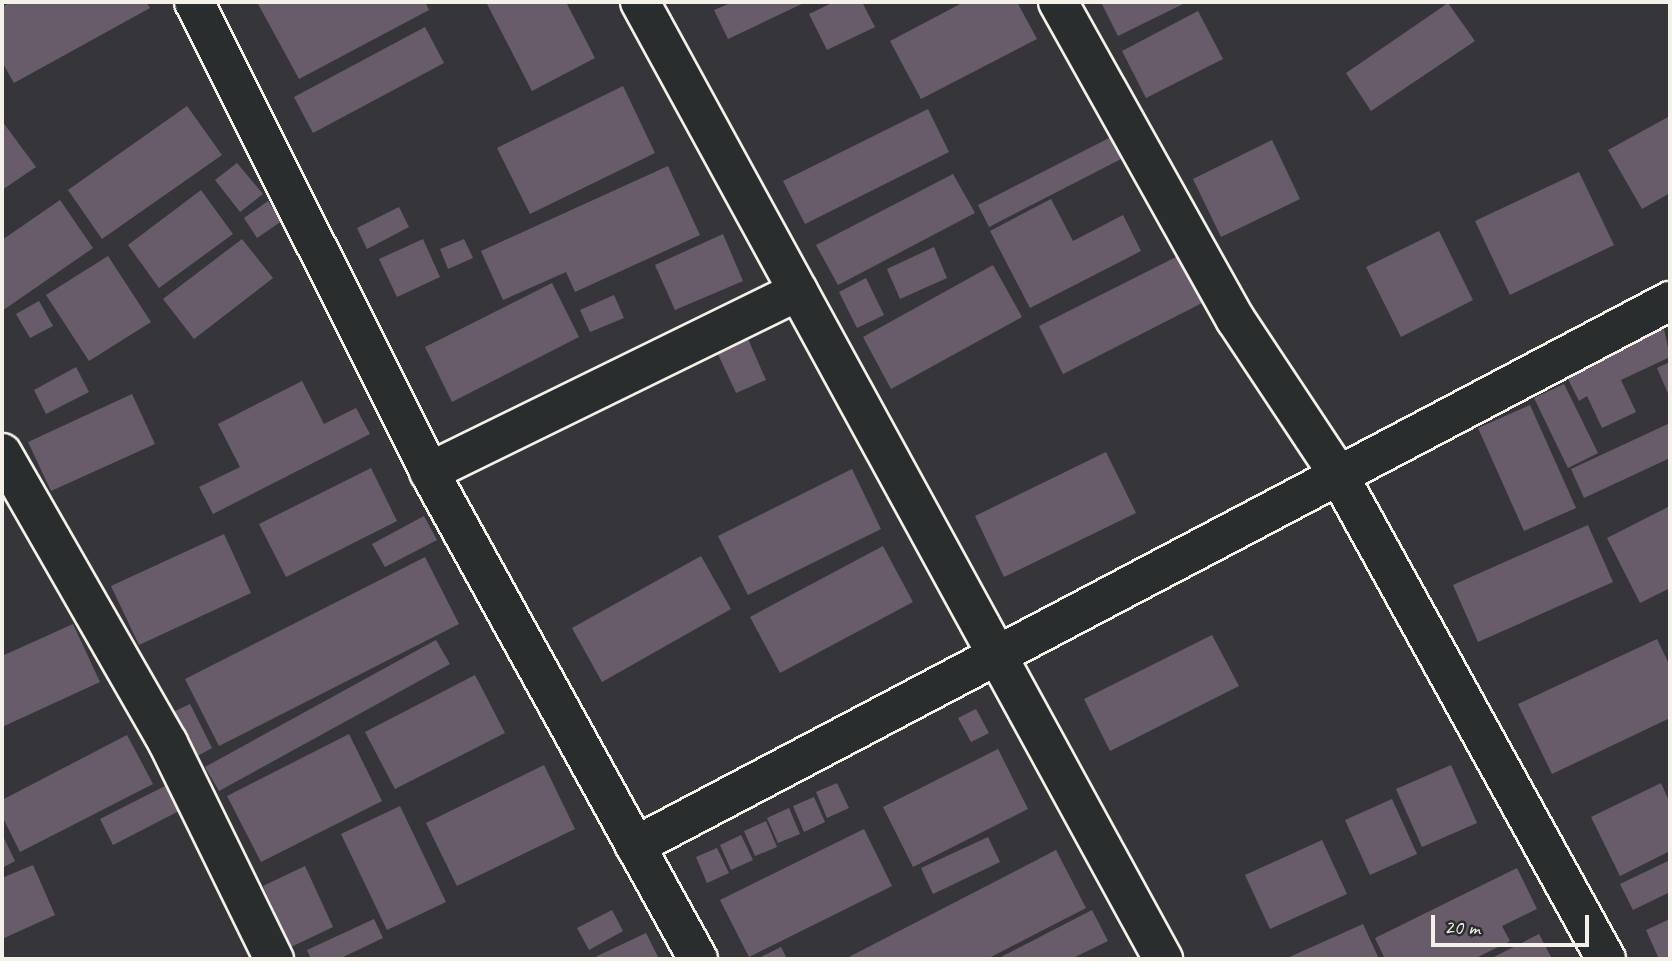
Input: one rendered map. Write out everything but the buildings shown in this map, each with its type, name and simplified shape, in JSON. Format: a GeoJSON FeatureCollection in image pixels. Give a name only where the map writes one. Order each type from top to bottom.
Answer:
{"type":"FeatureCollection","features":[{"type":"Feature","properties":{"kind":"street"},"geometry":{"type":"LineString","coordinates":[[194,2],[429,472],[698,959]]}},
{"type":"Feature","properties":{"kind":"street"},"geometry":{"type":"LineString","coordinates":[[640,2],[1163,959]]}},
{"type":"Feature","properties":{"kind":"street"},"geometry":{"type":"LineString","coordinates":[[1058,2],[1236,320],[1338,474],[1606,959]]}},
{"type":"Feature","properties":{"kind":"street"},"geometry":{"type":"LineString","coordinates":[[429,472],[798,291]]}},
{"type":"Feature","properties":{"kind":"street"},"geometry":{"type":"LineString","coordinates":[[635,846],[995,651],[1670,301]]}},
{"type":"Feature","properties":{"kind":"street"},"geometry":{"type":"LineString","coordinates":[[2,453],[168,743],[274,959]]}}]}
